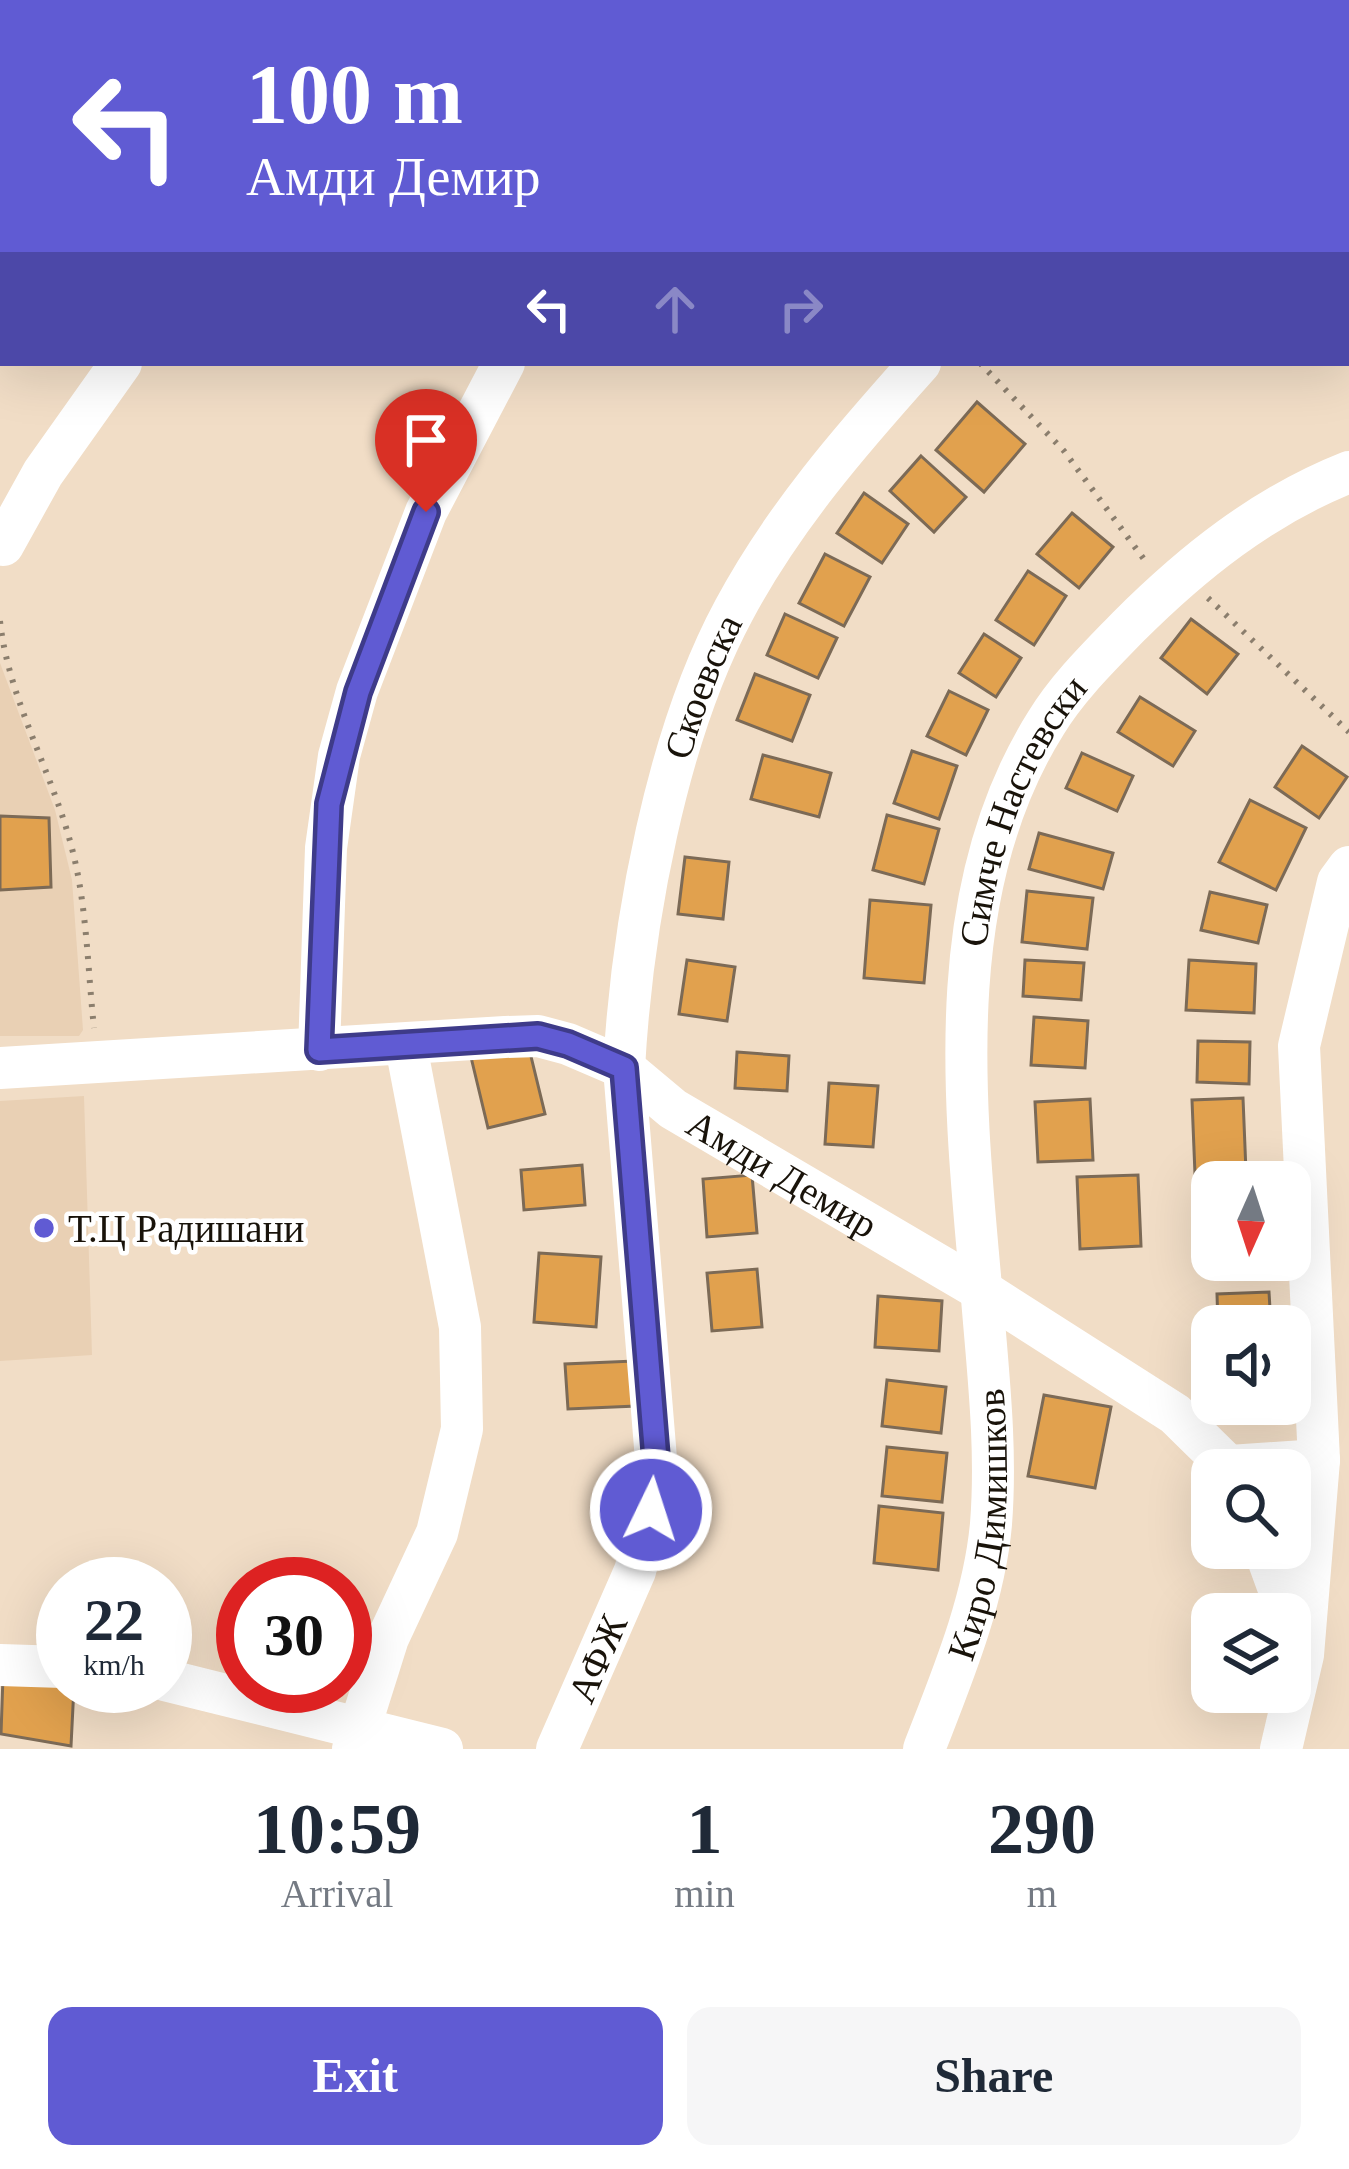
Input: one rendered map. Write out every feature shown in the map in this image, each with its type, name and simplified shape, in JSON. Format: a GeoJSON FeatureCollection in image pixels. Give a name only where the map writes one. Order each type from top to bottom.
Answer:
{"type":"FeatureCollection","features":[{"type":"Feature","properties":{"kind":"street"},"geometry":{"type":"LineString","coordinates":[[3,544],[43,473],[119,366]]}},
{"type":"Feature","properties":{"kind":"street"},"geometry":{"type":"LineString","coordinates":[[319,1050],[326,848],[339,756],[380,628],[426,512],[502,366]]}},
{"type":"Feature","properties":{"kind":"street","name":"Скоевска"},"geometry":{"type":"LineString","coordinates":[[624,1068],[627,1010],[656,836],[697,698],[732,612],[814,485],[917,366]]}},
{"type":"Feature","properties":{"kind":"street","name":"Симче Настевски"},"geometry":{"type":"LineString","coordinates":[[981,1290],[969,1156],[968,1012],[973,928],[1006,808],[1045,724],[1074,685],[1174,582],[1266,515],[1349,472]]}},
{"type":"Feature","properties":{"kind":"street"},"geometry":{"type":"LineString","coordinates":[[1299,1593],[1319,1460],[1300,1046],[1338,882],[1349,867]]}},
{"type":"Feature","properties":{"kind":"street","name":"Амди Демир"},"geometry":{"type":"LineString","coordinates":[[0,1068],[538,1036],[568,1044],[624,1068],[673,1109],[981,1290],[1175,1414],[1211,1449]]}},
{"type":"Feature","properties":{"kind":"street"},"geometry":{"type":"LineString","coordinates":[[356,1738],[388,1638],[437,1533],[462,1429],[460,1327],[406,1046]]}},
{"type":"Feature","properties":{"kind":"street","name":"АФЖ"},"geometry":{"type":"LineString","coordinates":[[557,1749],[635,1571],[651,1510],[656,1459],[624,1068]]}},
{"type":"Feature","properties":{"kind":"street","name":"Киро Димишков"},"geometry":{"type":"LineString","coordinates":[[924,1749],[967,1630],[990,1529],[994,1473],[981,1290]]}},
{"type":"Feature","properties":{"kind":"street","name":"Амди Демир"},"geometry":{"type":"LineString","coordinates":[[1311,1461],[1319,1460]]}},
{"type":"Feature","properties":{"kind":"street"},"geometry":{"type":"LineString","coordinates":[[0,1665],[36,1666]]}},
{"type":"Feature","properties":{"kind":"street"},"geometry":{"type":"LineString","coordinates":[[192,1688],[356,1738],[442,1749]]}},
{"type":"Feature","properties":{"kind":"street"},"geometry":{"type":"LineString","coordinates":[[1281,1749],[1285,1713]]}},
{"type":"Feature","properties":{"kind":"path"},"geometry":{"type":"LineString","coordinates":[[983,366],[1064,451],[1174,582],[1349,732]]}},
{"type":"Feature","properties":{"kind":"path"},"geometry":{"type":"LineString","coordinates":[[0,621],[4,659],[50,777],[76,863],[98,1061]]}},
{"type":"Feature","properties":{"kind":"shaded area"},"geometry":{"type":"Polygon","coordinates":[[[0,663],[55,810],[72,880],[83,1030],[79,1036],[0,1036],[0,663]]]}},
{"type":"Feature","properties":{"kind":"shaded area","name":"Т.Ц Радишани"},"geometry":{"type":"Polygon","coordinates":[[[84,1096],[92,1355],[0,1361],[0,1101],[84,1096]]]}},
{"type":"Feature","properties":{"kind":"building"},"geometry":{"type":"Polygon","coordinates":[[[977,402],[1025,444],[984,492],[936,450],[977,402]]]}},
{"type":"Feature","properties":{"kind":"building"},"geometry":{"type":"Polygon","coordinates":[[[921,456],[966,497],[934,532],[890,491],[921,456]]]}},
{"type":"Feature","properties":{"kind":"building"},"geometry":{"type":"Polygon","coordinates":[[[864,493],[908,524],[882,563],[837,533],[864,493]]]}},
{"type":"Feature","properties":{"kind":"building"},"geometry":{"type":"Polygon","coordinates":[[[1072,513],[1113,547],[1079,588],[1037,554],[1072,513]]]}},
{"type":"Feature","properties":{"kind":"building"},"geometry":{"type":"Polygon","coordinates":[[[825,554],[870,577],[844,626],[799,603],[825,554]]]}},
{"type":"Feature","properties":{"kind":"building"},"geometry":{"type":"Polygon","coordinates":[[[1028,571],[1066,596],[1034,645],[996,620],[1028,571]]]}},
{"type":"Feature","properties":{"kind":"building"},"geometry":{"type":"Polygon","coordinates":[[[785,614],[837,638],[818,678],[767,655],[785,614]]]}},
{"type":"Feature","properties":{"kind":"building"},"geometry":{"type":"Polygon","coordinates":[[[1191,619],[1238,654],[1207,694],[1161,658],[1191,619]]]}},
{"type":"Feature","properties":{"kind":"building"},"geometry":{"type":"Polygon","coordinates":[[[984,634],[1021,658],[996,697],[959,673],[984,634]]]}},
{"type":"Feature","properties":{"kind":"building"},"geometry":{"type":"Polygon","coordinates":[[[755,674],[810,695],[792,741],[737,720],[755,674]]]}},
{"type":"Feature","properties":{"kind":"building"},"geometry":{"type":"Polygon","coordinates":[[[949,691],[988,710],[966,755],[927,736],[949,691]]]}},
{"type":"Feature","properties":{"kind":"building"},"geometry":{"type":"Polygon","coordinates":[[[1140,697],[1195,731],[1173,766],[1118,732],[1140,697]]]}},
{"type":"Feature","properties":{"kind":"building"},"geometry":{"type":"Polygon","coordinates":[[[1302,746],[1347,777],[1319,818],[1275,787],[1302,746]]]}},
{"type":"Feature","properties":{"kind":"building"},"geometry":{"type":"Polygon","coordinates":[[[912,751],[957,766],[939,819],[894,803],[912,751]]]}},
{"type":"Feature","properties":{"kind":"building"},"geometry":{"type":"Polygon","coordinates":[[[1082,753],[1133,776],[1117,811],[1066,788],[1082,753]]]}},
{"type":"Feature","properties":{"kind":"building"},"geometry":{"type":"Polygon","coordinates":[[[763,755],[831,773],[819,817],[751,799],[763,755]]]}},
{"type":"Feature","properties":{"kind":"building"},"geometry":{"type":"Polygon","coordinates":[[[1250,800],[1306,828],[1276,890],[1219,862],[1250,800]]]}},
{"type":"Feature","properties":{"kind":"building"},"geometry":{"type":"Polygon","coordinates":[[[887,815],[939,829],[924,884],[873,870],[887,815]]]}},
{"type":"Feature","properties":{"kind":"building"},"geometry":{"type":"Polygon","coordinates":[[[0,816],[49,818],[51,887],[0,890],[0,816]]]}},
{"type":"Feature","properties":{"kind":"building"},"geometry":{"type":"Polygon","coordinates":[[[1039,833],[1113,853],[1103,889],[1029,869],[1039,833]]]}},
{"type":"Feature","properties":{"kind":"building"},"geometry":{"type":"Polygon","coordinates":[[[685,857],[729,862],[723,919],[678,914],[685,857]]]}},
{"type":"Feature","properties":{"kind":"building"},"geometry":{"type":"Polygon","coordinates":[[[1027,891],[1093,898],[1087,949],[1022,942],[1027,891]]]}},
{"type":"Feature","properties":{"kind":"building"},"geometry":{"type":"Polygon","coordinates":[[[1210,892],[1267,905],[1258,943],[1201,930],[1210,892]]]}},
{"type":"Feature","properties":{"kind":"building"},"geometry":{"type":"Polygon","coordinates":[[[870,900],[931,905],[924,983],[864,978],[870,900]]]}},
{"type":"Feature","properties":{"kind":"building"},"geometry":{"type":"Polygon","coordinates":[[[687,960],[735,967],[727,1021],[679,1014],[687,960]]]}},
{"type":"Feature","properties":{"kind":"building"},"geometry":{"type":"Polygon","coordinates":[[[1025,960],[1084,963],[1081,1000],[1023,996],[1025,960]]]}},
{"type":"Feature","properties":{"kind":"building"},"geometry":{"type":"Polygon","coordinates":[[[1189,960],[1256,964],[1254,1013],[1186,1010],[1189,960]]]}},
{"type":"Feature","properties":{"kind":"building"},"geometry":{"type":"Polygon","coordinates":[[[1034,1017],[1088,1021],[1085,1068],[1031,1065],[1034,1017]]]}},
{"type":"Feature","properties":{"kind":"building"},"geometry":{"type":"Polygon","coordinates":[[[527,1040],[545,1114],[488,1128],[470,1053],[527,1040]]]}},
{"type":"Feature","properties":{"kind":"building"},"geometry":{"type":"Polygon","coordinates":[[[1198,1041],[1250,1042],[1249,1084],[1197,1082],[1198,1041]]]}},
{"type":"Feature","properties":{"kind":"building"},"geometry":{"type":"Polygon","coordinates":[[[737,1052],[789,1056],[787,1091],[735,1088],[737,1052]]]}},
{"type":"Feature","properties":{"kind":"building"},"geometry":{"type":"Polygon","coordinates":[[[829,1083],[878,1086],[873,1147],[825,1144],[829,1083]]]}},
{"type":"Feature","properties":{"kind":"building"},"geometry":{"type":"Polygon","coordinates":[[[1243,1098],[1246,1161],[1194,1161],[1192,1100],[1243,1098]]]}},
{"type":"Feature","properties":{"kind":"building"},"geometry":{"type":"Polygon","coordinates":[[[1090,1099],[1093,1160],[1038,1162],[1035,1102],[1090,1099]]]}},
{"type":"Feature","properties":{"kind":"building"},"geometry":{"type":"Polygon","coordinates":[[[582,1165],[585,1205],[524,1210],[521,1170],[582,1165]]]}},
{"type":"Feature","properties":{"kind":"building"},"geometry":{"type":"Polygon","coordinates":[[[752,1175],[757,1233],[707,1237],[703,1179],[752,1175]]]}},
{"type":"Feature","properties":{"kind":"building"},"geometry":{"type":"Polygon","coordinates":[[[1138,1175],[1141,1246],[1080,1249],[1077,1177],[1138,1175]]]}},
{"type":"Feature","properties":{"kind":"building"},"geometry":{"type":"Polygon","coordinates":[[[539,1253],[601,1257],[596,1327],[534,1322],[539,1253]]]}},
{"type":"Feature","properties":{"kind":"building"},"geometry":{"type":"Polygon","coordinates":[[[757,1269],[762,1327],[712,1331],[707,1273],[757,1269]]]}},
{"type":"Feature","properties":{"kind":"building"},"geometry":{"type":"Polygon","coordinates":[[[1269,1292],[1270,1305],[1217,1305],[1217,1294],[1269,1292]]]}},
{"type":"Feature","properties":{"kind":"building"},"geometry":{"type":"Polygon","coordinates":[[[878,1296],[942,1301],[939,1351],[875,1347],[878,1296]]]}},
{"type":"Feature","properties":{"kind":"building"},"geometry":{"type":"Polygon","coordinates":[[[634,1361],[636,1406],[568,1409],[565,1364],[634,1361]]]}},
{"type":"Feature","properties":{"kind":"building"},"geometry":{"type":"Polygon","coordinates":[[[887,1380],[946,1387],[941,1433],[882,1426],[887,1380]]]}},
{"type":"Feature","properties":{"kind":"building"},"geometry":{"type":"Polygon","coordinates":[[[1044,1395],[1111,1407],[1095,1488],[1028,1476],[1044,1395]]]}},
{"type":"Feature","properties":{"kind":"building"},"geometry":{"type":"Polygon","coordinates":[[[887,1447],[947,1453],[942,1502],[882,1496],[887,1447]]]}},
{"type":"Feature","properties":{"kind":"building"},"geometry":{"type":"Polygon","coordinates":[[[879,1506],[943,1513],[938,1570],[874,1563],[879,1506]]]}},
{"type":"Feature","properties":{"kind":"building"},"geometry":{"type":"Polygon","coordinates":[[[3,1676],[36,1681],[36,1713],[73,1713],[71,1746],[1,1734],[3,1676]]]}},
{"type":"Feature","properties":{"kind":"place","name":"Т.Ц Радишани"},"geometry":{"type":"Point","coordinates":[44,1228]}},
{"type":"Feature","properties":{"kind":"route"},"geometry":{"type":"LineString","coordinates":[[426,512],[358,692],[329,804],[319,1050],[538,1036],[624,1068],[656,1459],[651,1510]]}}]}
